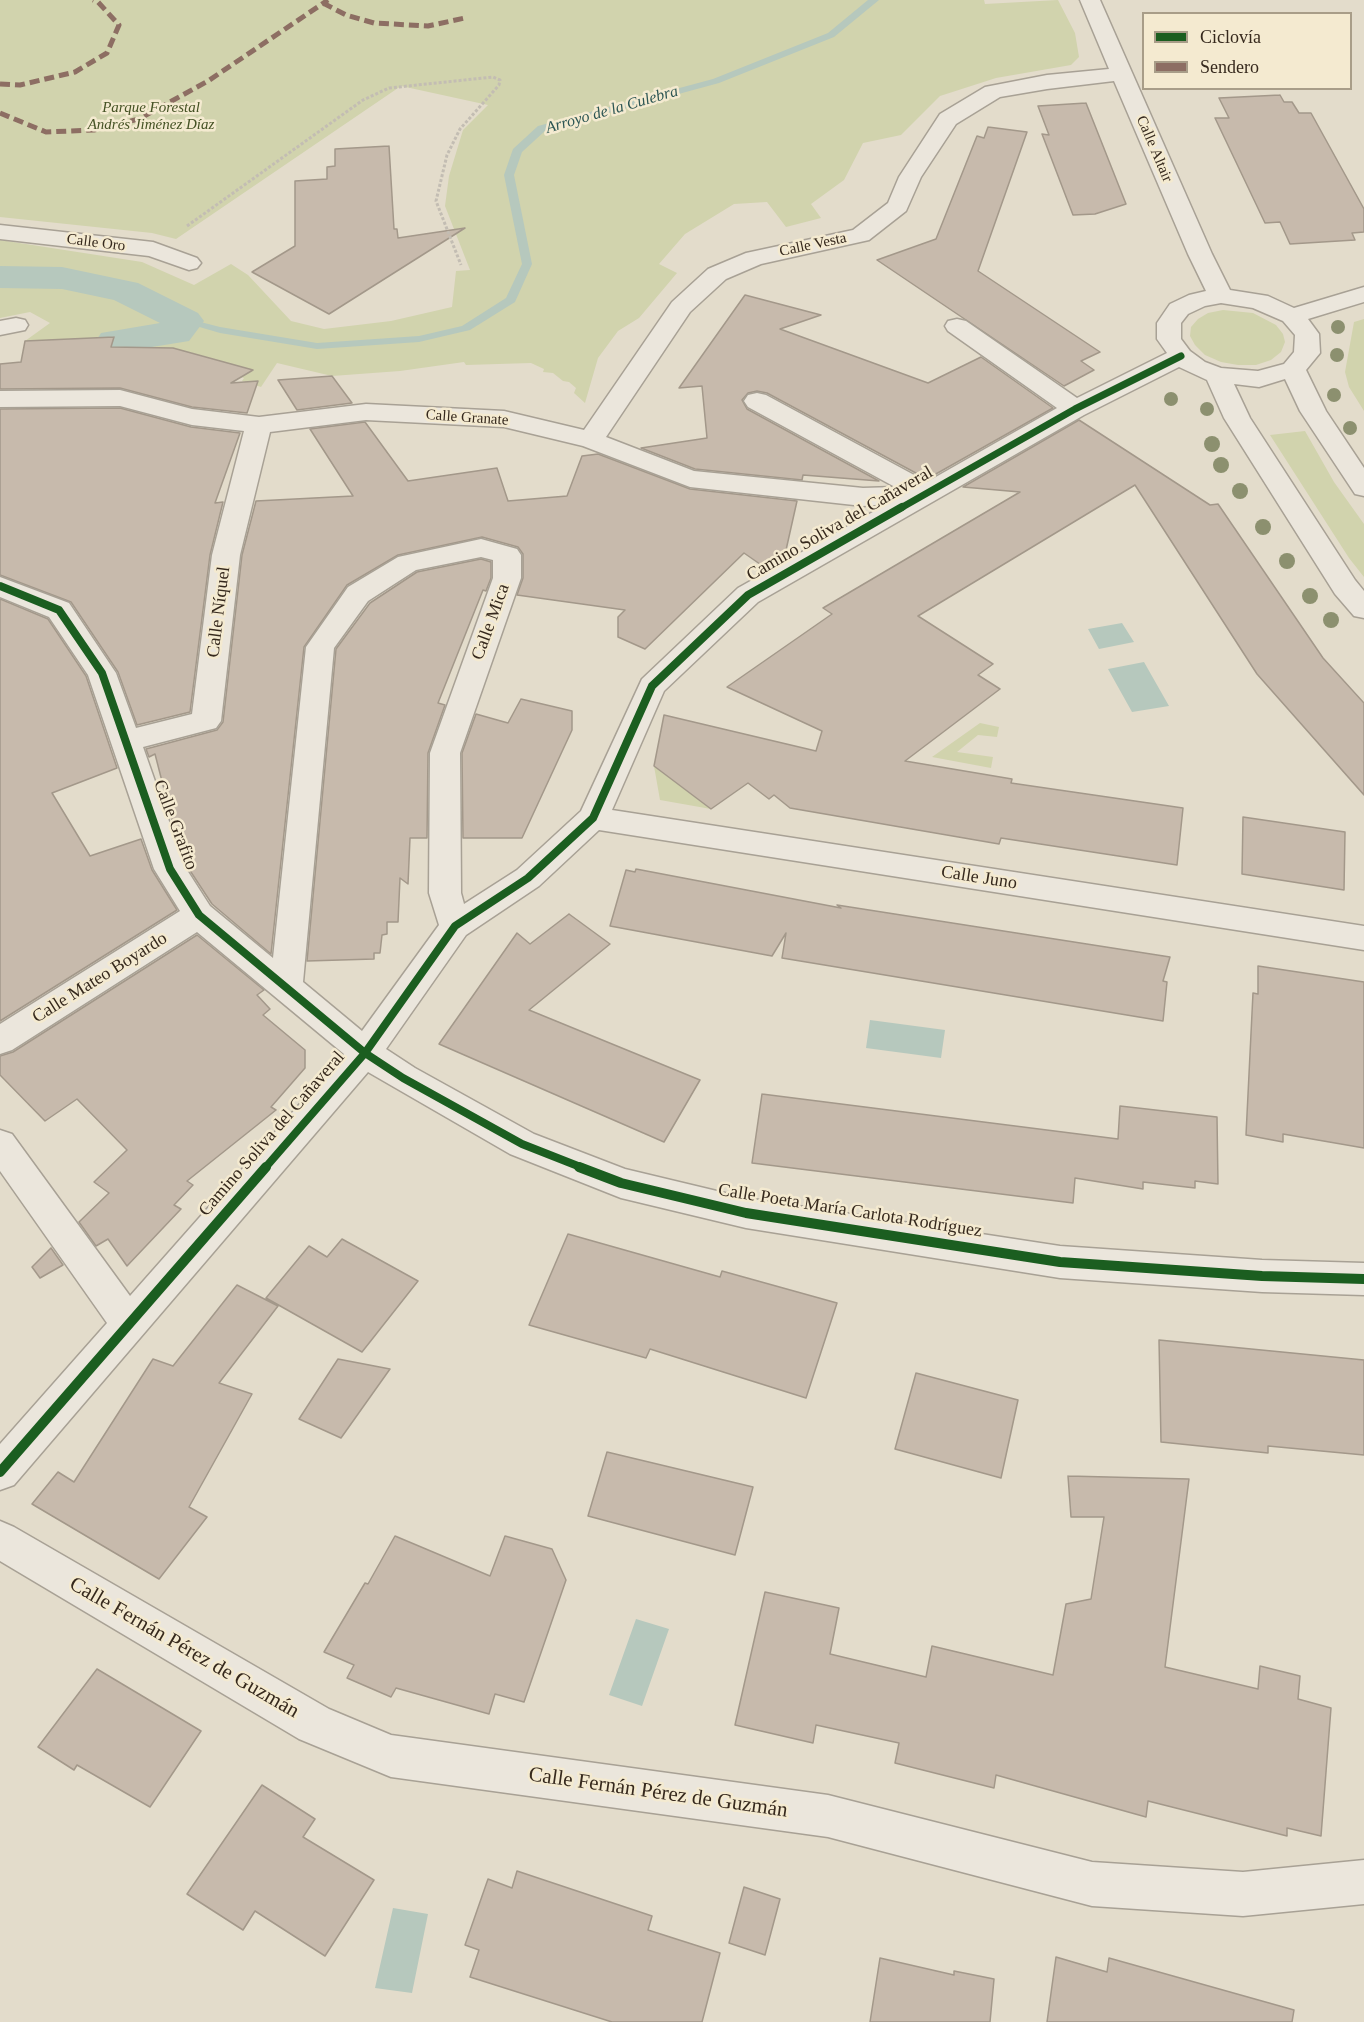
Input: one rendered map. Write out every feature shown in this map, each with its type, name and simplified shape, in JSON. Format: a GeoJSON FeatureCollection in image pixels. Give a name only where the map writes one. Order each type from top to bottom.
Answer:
{"type":"FeatureCollection","features":[{"type":"Feature","properties":{"kind":"street","name":"Calle Altair"},"geometry":{"type":"LineString","coordinates":[[1090,0],[1200,254],[1221,296]]}},
{"type":"Feature","properties":{"kind":"street","name":"Calle Vesta"},"geometry":{"type":"LineString","coordinates":[[591,440],[681,307],[717,274],[754,258],[861,235],[898,206],[910,177],[948,118],[993,92],[1047,82],[1122,74]]}},
{"type":"Feature","properties":{"kind":"street","name":"Calle Oro"},"geometry":{"type":"LineString","coordinates":[[0,232],[153,249],[189,263]]}},
{"type":"Feature","properties":{"kind":"street"},"geometry":{"type":"LineString","coordinates":[[1292,316],[1364,294]]}},
{"type":"Feature","properties":{"kind":"street"},"geometry":{"type":"LineString","coordinates":[[1221,296],[1259,301],[1292,316],[1307,334],[1307,353],[1293,369],[1259,379],[1217,375],[1196,367],[1181,356],[1169,339],[1169,323],[1179,309],[1197,300],[1221,296]]}},
{"type":"Feature","properties":{"kind":"street"},"geometry":{"type":"LineString","coordinates":[[957,326],[1075,409]]}},
{"type":"Feature","properties":{"kind":"street","name":"Camino Soliva del Cañaveral"},"geometry":{"type":"LineString","coordinates":[[0,1472],[365,1053],[455,926],[528,878],[593,818],[652,686],[748,595],[1075,409],[1181,356]]}},
{"type":"Feature","properties":{"kind":"street"},"geometry":{"type":"LineString","coordinates":[[1293,369],[1313,411],[1364,488]]}},
{"type":"Feature","properties":{"kind":"street"},"geometry":{"type":"LineString","coordinates":[[1217,375],[1237,418],[1345,587],[1364,609]]}},
{"type":"Feature","properties":{"kind":"street","name":"Calle Granate"},"geometry":{"type":"LineString","coordinates":[[0,399],[120,398],[192,417],[259,425],[366,412],[504,419],[591,440],[690,479],[863,497],[927,493]]}},
{"type":"Feature","properties":{"kind":"street"},"geometry":{"type":"LineString","coordinates":[[757,401],[927,493]]}},
{"type":"Feature","properties":{"kind":"street","name":"Calle Níquel"},"geometry":{"type":"LineString","coordinates":[[126,741],[206,721],[226,555],[259,425]]}},
{"type":"Feature","properties":{"kind":"street","name":"Calle Mica"},"geometry":{"type":"LineString","coordinates":[[286,986],[320,646],[358,594],[408,563],[481,548],[507,555],[507,578],[445,753],[445,893],[455,926]]}},
{"type":"Feature","properties":{"kind":"street","name":"Calle Grafito"},"geometry":{"type":"LineString","coordinates":[[0,586],[59,610],[102,673],[170,869],[199,915],[365,1053]]}},
{"type":"Feature","properties":{"kind":"street","name":"Calle Juno"},"geometry":{"type":"LineString","coordinates":[[593,818],[1364,938]]}},
{"type":"Feature","properties":{"kind":"street","name":"Calle Mateo Boyardo"},"geometry":{"type":"LineString","coordinates":[[0,1041],[199,915]]}},
{"type":"Feature","properties":{"kind":"street","name":"Calle Poeta María Carlota Rodríguez"},"geometry":{"type":"LineString","coordinates":[[365,1053],[403,1078],[522,1144],[621,1183],[746,1214],[1060,1262],[1262,1276],[1364,1279]]}},
{"type":"Feature","properties":{"kind":"street"},"geometry":{"type":"LineString","coordinates":[[0,1144],[129,1323]]}},
{"type":"Feature","properties":{"kind":"street","name":"Calle Fernán Pérez de Guzmán"},"geometry":{"type":"LineString","coordinates":[[0,1540],[314,1724],[391,1756],[828,1816],[1092,1884],[1243,1894],[1364,1882]]}},
{"type":"Feature","properties":{"kind":"path"},"geometry":{"type":"LineString","coordinates":[[153,249],[363,100],[389,88],[493,77],[500,80],[499,85],[460,129],[447,155],[436,201],[461,265]]}},
{"type":"Feature","properties":{"kind":"green space","name":"Parque Forestal Andrés Jiménez Díaz"},"geometry":{"type":"Polygon","coordinates":[[[0,0],[984,0],[985,4],[1058,0],[1075,33],[1079,57],[1071,65],[996,78],[940,96],[901,135],[863,143],[844,180],[811,204],[821,218],[786,227],[767,202],[734,204],[685,234],[659,264],[677,273],[639,318],[618,331],[598,358],[585,403],[574,393],[576,388],[569,382],[563,381],[553,373],[543,372],[544,369],[531,363],[466,365],[464,362],[400,371],[332,376],[277,363],[261,387],[242,381],[244,378],[229,373],[235,365],[185,351],[180,356],[157,347],[25,341],[50,323],[30,312],[0,318],[0,240],[142,262],[194,285],[231,264],[248,275],[291,321],[324,329],[391,321],[452,307],[456,271],[470,270],[445,206],[449,176],[463,130],[488,105],[401,86],[176,239],[152,233],[0,217],[0,0]]]}},
{"type":"Feature","properties":{"kind":"green space"},"geometry":{"type":"Polygon","coordinates":[[[1223,310],[1253,313],[1276,325],[1283,334],[1285,342],[1281,352],[1271,360],[1256,365],[1221,362],[1205,355],[1190,336],[1191,327],[1208,313],[1223,310]]]}},
{"type":"Feature","properties":{"kind":"green space"},"geometry":{"type":"Polygon","coordinates":[[[1364,319],[1364,411],[1349,387],[1345,372],[1354,322],[1364,319]]]}},
{"type":"Feature","properties":{"kind":"green space"},"geometry":{"type":"Polygon","coordinates":[[[1305,431],[1334,482],[1364,524],[1364,577],[1349,558],[1270,435],[1305,431]]]}},
{"type":"Feature","properties":{"kind":"green space"},"geometry":{"type":"Polygon","coordinates":[[[980,723],[999,727],[997,737],[978,735],[957,752],[993,757],[991,768],[932,757],[980,723]]]}},
{"type":"Feature","properties":{"kind":"green space"},"geometry":{"type":"Polygon","coordinates":[[[654,766],[711,809],[660,800],[654,766]]]}},
{"type":"Feature","properties":{"kind":"shaded area"},"geometry":{"type":"Polygon","coordinates":[[[1122,623],[1134,642],[1099,649],[1088,629],[1122,623]]]}},
{"type":"Feature","properties":{"kind":"shaded area"},"geometry":{"type":"Polygon","coordinates":[[[1144,662],[1169,706],[1132,712],[1108,669],[1144,662]]]}},
{"type":"Feature","properties":{"kind":"shaded area"},"geometry":{"type":"Polygon","coordinates":[[[870,1020],[945,1030],[941,1058],[866,1048],[870,1020]]]}},
{"type":"Feature","properties":{"kind":"shaded area"},"geometry":{"type":"Polygon","coordinates":[[[636,1619],[669,1629],[642,1706],[609,1695],[636,1619]]]}},
{"type":"Feature","properties":{"kind":"shaded area"},"geometry":{"type":"Polygon","coordinates":[[[393,1908],[428,1914],[412,1993],[375,1988],[393,1908]]]}},
{"type":"Feature","properties":{"kind":"building"},"geometry":{"type":"Polygon","coordinates":[[[1280,95],[1284,102],[1292,102],[1299,113],[1311,113],[1364,209],[1364,232],[1352,233],[1355,240],[1290,244],[1280,222],[1265,223],[1215,118],[1229,118],[1219,98],[1280,95]]]}},
{"type":"Feature","properties":{"kind":"building"},"geometry":{"type":"Polygon","coordinates":[[[1086,103],[1126,204],[1095,214],[1073,215],[1042,134],[1049,135],[1038,106],[1086,103]]]}},
{"type":"Feature","properties":{"kind":"building"},"geometry":{"type":"Polygon","coordinates":[[[988,127],[1027,132],[978,271],[1100,352],[1081,361],[1094,370],[1064,386],[877,260],[936,239],[977,136],[984,138],[988,127]]]}},
{"type":"Feature","properties":{"kind":"building"},"geometry":{"type":"Polygon","coordinates":[[[389,146],[394,229],[397,229],[398,238],[465,228],[329,314],[252,272],[295,246],[295,181],[327,179],[327,167],[335,166],[335,149],[389,146]]]}},
{"type":"Feature","properties":{"kind":"building"},"geometry":{"type":"Polygon","coordinates":[[[745,295],[821,315],[780,329],[928,383],[981,357],[1053,408],[927,479],[767,393],[757,391],[748,393],[742,400],[747,409],[879,481],[803,475],[802,480],[695,469],[641,448],[707,438],[702,386],[679,388],[745,295]]]}},
{"type":"Feature","properties":{"kind":"building"},"geometry":{"type":"Polygon","coordinates":[[[114,337],[111,347],[173,348],[253,370],[231,383],[258,381],[247,413],[192,407],[120,388],[0,389],[0,364],[21,362],[25,341],[114,337]]]}},
{"type":"Feature","properties":{"kind":"building"},"geometry":{"type":"Polygon","coordinates":[[[332,376],[352,403],[297,410],[278,380],[332,376]]]}},
{"type":"Feature","properties":{"kind":"building"},"geometry":{"type":"Polygon","coordinates":[[[120,408],[191,427],[240,433],[215,503],[223,502],[210,555],[190,712],[137,725],[118,672],[71,602],[0,575],[0,409],[120,408]]]}},
{"type":"Feature","properties":{"kind":"building"},"geometry":{"type":"Polygon","coordinates":[[[1079,420],[1210,505],[1218,504],[1323,658],[1364,703],[1364,795],[1257,674],[1135,485],[918,616],[993,664],[978,675],[1000,689],[905,761],[1012,779],[1011,783],[1183,808],[1177,865],[1001,838],[999,844],[790,808],[774,795],[769,799],[748,783],[711,809],[654,766],[664,715],[816,751],[822,731],[727,687],[832,614],[823,608],[1020,492],[963,487],[1079,420]]]}},
{"type":"Feature","properties":{"kind":"building"},"geometry":{"type":"Polygon","coordinates":[[[365,422],[408,481],[497,468],[508,501],[567,496],[582,456],[598,454],[690,489],[797,501],[784,559],[767,569],[744,553],[645,649],[618,637],[618,617],[625,610],[517,595],[523,578],[523,554],[518,547],[482,537],[398,555],[347,585],[304,647],[271,954],[212,904],[187,866],[174,828],[155,754],[149,757],[146,749],[217,730],[223,722],[242,555],[256,501],[353,496],[310,429],[365,422]]]}},
{"type":"Feature","properties":{"kind":"building"},"geometry":{"type":"Polygon","coordinates":[[[481,559],[491,562],[491,578],[486,591],[483,590],[438,703],[445,705],[428,753],[427,838],[410,838],[408,884],[400,878],[398,922],[387,922],[387,934],[382,935],[380,953],[374,953],[374,959],[307,961],[336,649],[370,603],[417,572],[481,559]]]}},
{"type":"Feature","properties":{"kind":"building"},"geometry":{"type":"Polygon","coordinates":[[[0,599],[48,619],[86,676],[117,768],[52,793],[90,856],[141,839],[152,870],[177,910],[0,1021],[0,599]]]}},
{"type":"Feature","properties":{"kind":"building"},"geometry":{"type":"Polygon","coordinates":[[[521,699],[572,711],[572,730],[522,838],[463,838],[462,753],[476,714],[508,723],[521,699]]]}},
{"type":"Feature","properties":{"kind":"building"},"geometry":{"type":"Polygon","coordinates":[[[1243,817],[1345,832],[1344,890],[1242,874],[1243,817]]]}},
{"type":"Feature","properties":{"kind":"building"},"geometry":{"type":"Polygon","coordinates":[[[636,869],[841,908],[837,905],[1170,957],[1163,981],[1167,982],[1163,1021],[782,958],[786,933],[772,956],[610,926],[626,870],[635,872],[636,869]]]}},
{"type":"Feature","properties":{"kind":"building"},"geometry":{"type":"Polygon","coordinates":[[[569,914],[610,944],[529,1010],[700,1080],[664,1142],[439,1044],[517,933],[530,944],[569,914]]]}},
{"type":"Feature","properties":{"kind":"building"},"geometry":{"type":"Polygon","coordinates":[[[197,935],[264,990],[257,995],[270,1009],[263,1015],[305,1050],[305,1068],[271,1107],[276,1110],[187,1181],[193,1185],[174,1205],[181,1209],[127,1266],[108,1239],[96,1246],[79,1222],[109,1193],[94,1182],[127,1150],[77,1099],[45,1121],[0,1075],[0,1056],[13,1052],[197,935]]]}},
{"type":"Feature","properties":{"kind":"building"},"geometry":{"type":"Polygon","coordinates":[[[1258,966],[1364,982],[1364,1148],[1283,1134],[1283,1142],[1246,1135],[1253,993],[1258,994],[1258,966]]]}},
{"type":"Feature","properties":{"kind":"building"},"geometry":{"type":"Polygon","coordinates":[[[762,1094],[1118,1139],[1120,1106],[1217,1117],[1218,1184],[1195,1181],[1195,1188],[1143,1182],[1143,1189],[1075,1178],[1073,1203],[752,1163],[762,1094]]]}},
{"type":"Feature","properties":{"kind":"building"},"geometry":{"type":"Polygon","coordinates":[[[568,1234],[720,1277],[722,1271],[837,1303],[806,1398],[650,1349],[646,1358],[529,1325],[568,1234]]]}},
{"type":"Feature","properties":{"kind":"building"},"geometry":{"type":"Polygon","coordinates":[[[342,1239],[418,1281],[362,1352],[266,1298],[309,1246],[327,1257],[342,1239]]]}},
{"type":"Feature","properties":{"kind":"building"},"geometry":{"type":"Polygon","coordinates":[[[51,1248],[63,1265],[40,1278],[32,1267],[51,1248]]]}},
{"type":"Feature","properties":{"kind":"building"},"geometry":{"type":"Polygon","coordinates":[[[237,1285],[278,1306],[219,1383],[252,1394],[189,1507],[207,1517],[159,1579],[32,1504],[58,1472],[74,1482],[153,1359],[173,1366],[237,1285]]]}},
{"type":"Feature","properties":{"kind":"building"},"geometry":{"type":"Polygon","coordinates":[[[1159,1340],[1364,1360],[1364,1455],[1268,1446],[1268,1453],[1161,1442],[1159,1340]]]}},
{"type":"Feature","properties":{"kind":"building"},"geometry":{"type":"Polygon","coordinates":[[[338,1359],[390,1369],[341,1438],[299,1419],[338,1359]]]}},
{"type":"Feature","properties":{"kind":"building"},"geometry":{"type":"Polygon","coordinates":[[[916,1373],[1018,1400],[1001,1478],[895,1449],[916,1373]]]}},
{"type":"Feature","properties":{"kind":"building"},"geometry":{"type":"Polygon","coordinates":[[[607,1452],[753,1487],[735,1555],[588,1516],[607,1452]]]}},
{"type":"Feature","properties":{"kind":"building"},"geometry":{"type":"Polygon","coordinates":[[[1068,1476],[1189,1479],[1165,1667],[1258,1689],[1260,1666],[1300,1676],[1298,1699],[1331,1708],[1321,1836],[1287,1828],[1287,1836],[1148,1801],[1146,1817],[996,1775],[994,1788],[895,1763],[899,1743],[816,1725],[813,1743],[735,1725],[765,1592],[839,1608],[830,1654],[926,1677],[932,1646],[1053,1675],[1066,1604],[1091,1599],[1104,1517],[1071,1517],[1068,1476]]]}},
{"type":"Feature","properties":{"kind":"building"},"geometry":{"type":"Polygon","coordinates":[[[395,1536],[490,1576],[505,1536],[552,1549],[566,1580],[524,1702],[495,1694],[489,1714],[396,1688],[391,1697],[347,1678],[354,1665],[324,1652],[365,1583],[368,1584],[395,1536]]]}},
{"type":"Feature","properties":{"kind":"building"},"geometry":{"type":"Polygon","coordinates":[[[97,1669],[201,1731],[150,1807],[77,1765],[74,1770],[38,1747],[97,1669]]]}},
{"type":"Feature","properties":{"kind":"building"},"geometry":{"type":"Polygon","coordinates":[[[262,1785],[315,1819],[303,1837],[374,1880],[325,1956],[255,1911],[243,1930],[187,1894],[262,1785]]]}},
{"type":"Feature","properties":{"kind":"building"},"geometry":{"type":"Polygon","coordinates":[[[517,1871],[652,1916],[648,1930],[720,1953],[702,2022],[612,2022],[470,1977],[479,1950],[465,1945],[488,1879],[512,1888],[517,1871]]]}},
{"type":"Feature","properties":{"kind":"building"},"geometry":{"type":"Polygon","coordinates":[[[744,1887],[780,1899],[765,1955],[729,1943],[744,1887]]]}},
{"type":"Feature","properties":{"kind":"building"},"geometry":{"type":"Polygon","coordinates":[[[1056,1957],[1107,1972],[1109,1958],[1294,2010],[1292,2022],[1047,2022],[1056,1957]]]}},
{"type":"Feature","properties":{"kind":"building"},"geometry":{"type":"Polygon","coordinates":[[[880,1958],[954,1975],[954,1971],[994,1979],[990,2022],[870,2022],[880,1958]]]}},
{"type":"Feature","properties":{"kind":"waterway","name":"Arroyo de la Culebra"},"geometry":{"type":"LineString","coordinates":[[185,321],[220,330],[317,346],[419,339],[466,328],[511,300],[527,264],[509,175],[517,151],[542,128],[716,81],[831,35],[874,0]]}},
{"type":"Feature","properties":{"kind":"waterway","name":"Arroyo de la Culebra"},"geometry":{"type":"LineString","coordinates":[[0,277],[62,278],[125,291],[185,321],[175,333],[115,341]]}},
{"type":"Feature","properties":{"kind":"marked path"},"geometry":{"type":"LineString","coordinates":[[0,84],[20,85],[75,72],[107,53],[119,25],[98,2],[93,0]]}},
{"type":"Feature","properties":{"kind":"marked path"},"geometry":{"type":"LineString","coordinates":[[0,113],[46,132],[94,130],[139,119],[208,81],[328,0]]}},
{"type":"Feature","properties":{"kind":"marked path"},"geometry":{"type":"LineString","coordinates":[[323,3],[346,15],[374,23],[428,26],[465,18]]}},
{"type":"Feature","properties":{"kind":"cycle path"},"geometry":{"type":"LineString","coordinates":[[0,1472],[365,1053],[455,926],[528,878],[593,818],[652,686],[748,595],[1075,409],[1181,356]]}},
{"type":"Feature","properties":{"kind":"cycle path"},"geometry":{"type":"LineString","coordinates":[[0,586],[59,610],[102,673],[170,869],[199,915],[365,1053],[403,1078],[522,1144],[621,1183],[746,1213],[1060,1262],[1262,1276],[1364,1279]]}}]}
